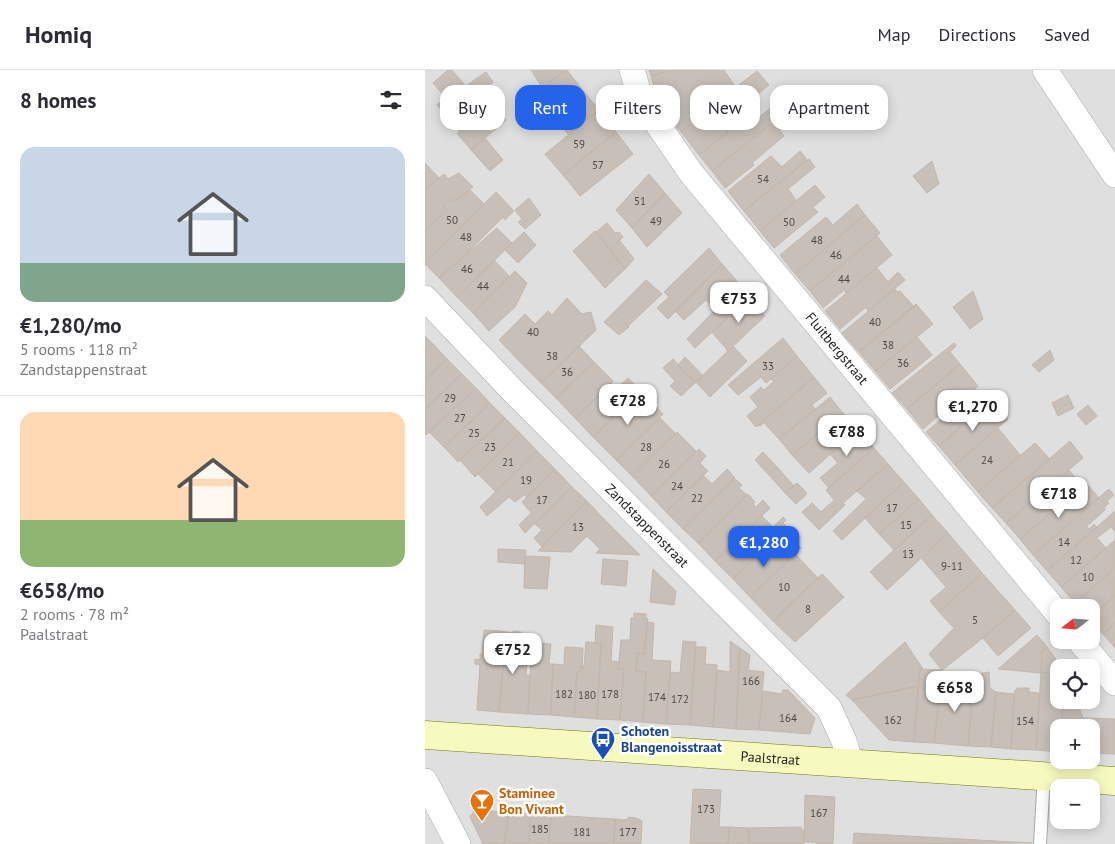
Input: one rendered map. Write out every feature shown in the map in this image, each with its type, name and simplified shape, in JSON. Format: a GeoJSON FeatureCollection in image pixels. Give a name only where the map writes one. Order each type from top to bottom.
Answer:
{"type":"FeatureCollection","features":[{"type":"Feature","properties":{"kind":"street","name":"Fluitbergstraat"},"geometry":{"type":"LineString","coordinates":[[632,70],[641,100],[691,173],[1050,604]]}},
{"type":"Feature","properties":{"kind":"street"},"geometry":{"type":"LineString","coordinates":[[1045,70],[1115,175]]}},
{"type":"Feature","properties":{"kind":"street","name":"Zandstappenstraat"},"geometry":{"type":"LineString","coordinates":[[425,298],[547,425],[829,708],[844,741],[851,764]]}},
{"type":"Feature","properties":{"kind":"street"},"geometry":{"type":"LineString","coordinates":[[1087,649],[1115,683]]}},
{"type":"Feature","properties":{"kind":"street","name":"Paalstraat"},"geometry":{"type":"LineString","coordinates":[[425,735],[1115,781]]}},
{"type":"Feature","properties":{"kind":"street"},"geometry":{"type":"LineString","coordinates":[[425,781],[458,844]]}},
{"type":"Feature","properties":{"kind":"lane"},"geometry":{"type":"LineString","coordinates":[[1040,844],[1044,775]]}},
{"type":"Feature","properties":{"kind":"shaded area"},"geometry":{"type":"Polygon","coordinates":[[[425,70],[1115,70],[1115,844],[425,844],[425,70]]]}},
{"type":"Feature","properties":{"kind":"building"},"geometry":{"type":"Polygon","coordinates":[[[448,70],[452,70],[463,83],[460,85],[440,85],[440,91],[433,83],[448,70]]]}},
{"type":"Feature","properties":{"kind":"building"},"geometry":{"type":"Polygon","coordinates":[[[531,70],[564,70],[547,85],[540,85],[531,70]]]}},
{"type":"Feature","properties":{"kind":"building"},"geometry":{"type":"Polygon","coordinates":[[[564,70],[567,70],[579,85],[547,85],[564,70]]]}},
{"type":"Feature","properties":{"kind":"building"},"geometry":{"type":"Polygon","coordinates":[[[649,70],[672,70],[651,76],[649,70]]]}},
{"type":"Feature","properties":{"kind":"building"},"geometry":{"type":"Polygon","coordinates":[[[672,70],[724,70],[734,85],[690,85],[690,125],[681,132],[679,130],[680,85],[654,85],[651,76],[672,70]]]}},
{"type":"Feature","properties":{"kind":"building"},"geometry":{"type":"Polygon","coordinates":[[[757,71],[769,85],[760,92],[760,85],[739,85],[757,71]]]}},
{"type":"Feature","properties":{"kind":"building"},"geometry":{"type":"Polygon","coordinates":[[[486,72],[493,82],[490,85],[467,85],[486,72]]]}},
{"type":"Feature","properties":{"kind":"building"},"geometry":{"type":"Polygon","coordinates":[[[586,94],[596,106],[596,112],[586,120],[586,94]]]}},
{"type":"Feature","properties":{"kind":"building"},"geometry":{"type":"Polygon","coordinates":[[[770,108],[770,124],[712,171],[699,155],[730,130],[760,130],[760,117],[770,108]]]}},
{"type":"Feature","properties":{"kind":"building"},"geometry":{"type":"Polygon","coordinates":[[[596,112],[596,130],[614,130],[616,132],[563,175],[545,154],[574,130],[586,130],[586,121],[596,112]]]}},
{"type":"Feature","properties":{"kind":"building"},"geometry":{"type":"Polygon","coordinates":[[[690,125],[690,130],[730,130],[699,155],[681,132],[690,125]]]}},
{"type":"Feature","properties":{"kind":"building"},"geometry":{"type":"Polygon","coordinates":[[[770,125],[770,130],[780,130],[784,136],[752,163],[754,165],[725,188],[712,171],[770,125]]]}},
{"type":"Feature","properties":{"kind":"building"},"geometry":{"type":"Polygon","coordinates":[[[460,130],[494,130],[471,150],[457,133],[460,130]]]}},
{"type":"Feature","properties":{"kind":"building"},"geometry":{"type":"Polygon","coordinates":[[[564,130],[573,130],[568,134],[564,130]]]}},
{"type":"Feature","properties":{"kind":"building"},"geometry":{"type":"Polygon","coordinates":[[[616,132],[633,154],[580,196],[563,175],[616,132]]]}},
{"type":"Feature","properties":{"kind":"building"},"geometry":{"type":"Polygon","coordinates":[[[485,138],[503,160],[490,171],[471,150],[485,138]]]}},
{"type":"Feature","properties":{"kind":"building"},"geometry":{"type":"Polygon","coordinates":[[[800,151],[807,160],[744,211],[728,191],[771,156],[782,167],[800,151]]]}},
{"type":"Feature","properties":{"kind":"building"},"geometry":{"type":"Polygon","coordinates":[[[809,159],[815,167],[788,189],[796,200],[760,231],[744,211],[809,159]]]}},
{"type":"Feature","properties":{"kind":"building"},"geometry":{"type":"Polygon","coordinates":[[[932,161],[939,184],[927,193],[913,176],[932,161]]]}},
{"type":"Feature","properties":{"kind":"building"},"geometry":{"type":"Polygon","coordinates":[[[425,163],[439,178],[425,190],[425,163]]]}},
{"type":"Feature","properties":{"kind":"building"},"geometry":{"type":"Polygon","coordinates":[[[459,173],[473,187],[454,201],[451,198],[443,206],[447,210],[425,231],[425,190],[444,174],[448,179],[459,173]]]}},
{"type":"Feature","properties":{"kind":"building"},"geometry":{"type":"Polygon","coordinates":[[[649,174],[665,193],[632,228],[616,210],[649,174]]]}},
{"type":"Feature","properties":{"kind":"building"},"geometry":{"type":"Polygon","coordinates":[[[815,185],[825,197],[813,207],[818,212],[774,248],[760,231],[815,185]]]}},
{"type":"Feature","properties":{"kind":"building"},"geometry":{"type":"Polygon","coordinates":[[[470,190],[484,204],[425,262],[425,231],[447,210],[443,206],[451,198],[454,201],[470,190]]]}},
{"type":"Feature","properties":{"kind":"building"},"geometry":{"type":"Polygon","coordinates":[[[496,192],[514,211],[505,220],[503,217],[439,278],[425,262],[496,192]]]}},
{"type":"Feature","properties":{"kind":"building"},"geometry":{"type":"Polygon","coordinates":[[[665,193],[682,213],[647,247],[632,228],[665,193]]]}},
{"type":"Feature","properties":{"kind":"building"},"geometry":{"type":"Polygon","coordinates":[[[529,198],[541,215],[525,229],[518,222],[522,219],[515,210],[529,198]]]}},
{"type":"Feature","properties":{"kind":"building"},"geometry":{"type":"Polygon","coordinates":[[[857,204],[865,215],[795,274],[780,255],[826,217],[833,225],[857,204]]]}},
{"type":"Feature","properties":{"kind":"building"},"geometry":{"type":"Polygon","coordinates":[[[865,215],[880,233],[810,291],[795,274],[865,215]]]}},
{"type":"Feature","properties":{"kind":"building"},"geometry":{"type":"Polygon","coordinates":[[[607,223],[615,233],[619,232],[623,237],[610,250],[596,232],[607,223]]]}},
{"type":"Feature","properties":{"kind":"building"},"geometry":{"type":"Polygon","coordinates":[[[497,228],[512,243],[457,297],[439,278],[497,228]]]}},
{"type":"Feature","properties":{"kind":"building"},"geometry":{"type":"Polygon","coordinates":[[[595,231],[625,269],[605,288],[573,251],[595,231]]]}},
{"type":"Feature","properties":{"kind":"building"},"geometry":{"type":"Polygon","coordinates":[[[524,232],[536,245],[518,263],[505,250],[524,232]]]}},
{"type":"Feature","properties":{"kind":"building"},"geometry":{"type":"Polygon","coordinates":[[[877,236],[892,255],[846,293],[844,290],[823,308],[810,291],[877,236]]]}},
{"type":"Feature","properties":{"kind":"building"},"geometry":{"type":"Polygon","coordinates":[[[620,241],[634,259],[625,269],[610,250],[620,241]]]}},
{"type":"Feature","properties":{"kind":"building"},"geometry":{"type":"Polygon","coordinates":[[[709,248],[722,264],[668,319],[657,308],[669,297],[664,292],[709,248]]]}},
{"type":"Feature","properties":{"kind":"building"},"geometry":{"type":"Polygon","coordinates":[[[494,260],[509,276],[473,313],[457,297],[494,260]]]}},
{"type":"Feature","properties":{"kind":"building"},"geometry":{"type":"Polygon","coordinates":[[[722,264],[736,280],[710,304],[706,300],[684,320],[675,311],[722,264]]]}},
{"type":"Feature","properties":{"kind":"building"},"geometry":{"type":"Polygon","coordinates":[[[877,268],[888,282],[898,272],[905,280],[868,311],[866,307],[840,329],[825,311],[877,268]]]}},
{"type":"Feature","properties":{"kind":"building"},"geometry":{"type":"Polygon","coordinates":[[[515,271],[527,283],[515,307],[489,331],[473,313],[515,271]]]}},
{"type":"Feature","properties":{"kind":"building"},"geometry":{"type":"Polygon","coordinates":[[[646,280],[662,294],[628,326],[614,312],[646,280]]]}},
{"type":"Feature","properties":{"kind":"building"},"geometry":{"type":"Polygon","coordinates":[[[736,280],[749,297],[695,348],[687,339],[715,310],[710,304],[736,280]]]}},
{"type":"Feature","properties":{"kind":"building"},"geometry":{"type":"Polygon","coordinates":[[[895,289],[898,292],[900,291],[914,307],[859,352],[842,333],[895,289]]]}},
{"type":"Feature","properties":{"kind":"building"},"geometry":{"type":"Polygon","coordinates":[[[973,291],[983,319],[970,329],[953,307],[973,291]]]}},
{"type":"Feature","properties":{"kind":"building"},"geometry":{"type":"Polygon","coordinates":[[[749,297],[765,316],[728,351],[712,332],[749,297]]]}},
{"type":"Feature","properties":{"kind":"building"},"geometry":{"type":"Polygon","coordinates":[[[567,298],[580,312],[525,367],[499,340],[525,314],[535,324],[548,311],[552,315],[567,298]]]}},
{"type":"Feature","properties":{"kind":"building"},"geometry":{"type":"Polygon","coordinates":[[[916,304],[933,324],[875,371],[859,352],[916,304]]]}},
{"type":"Feature","properties":{"kind":"building"},"geometry":{"type":"Polygon","coordinates":[[[580,312],[581,314],[591,312],[596,330],[541,383],[525,367],[580,312]]]}},
{"type":"Feature","properties":{"kind":"building"},"geometry":{"type":"Polygon","coordinates":[[[614,312],[629,327],[619,335],[604,322],[614,312]]]}},
{"type":"Feature","properties":{"kind":"building"},"geometry":{"type":"Polygon","coordinates":[[[425,336],[433,344],[425,352],[425,336]]]}},
{"type":"Feature","properties":{"kind":"building"},"geometry":{"type":"Polygon","coordinates":[[[917,337],[932,355],[890,389],[875,371],[917,337]]]}},
{"type":"Feature","properties":{"kind":"building"},"geometry":{"type":"Polygon","coordinates":[[[783,338],[797,356],[766,383],[761,377],[738,395],[728,385],[783,338]]]}},
{"type":"Feature","properties":{"kind":"building"},"geometry":{"type":"Polygon","coordinates":[[[954,343],[956,346],[950,352],[960,364],[907,409],[892,393],[954,343]]]}},
{"type":"Feature","properties":{"kind":"building"},"geometry":{"type":"Polygon","coordinates":[[[433,344],[447,359],[425,380],[425,352],[433,344]]]}},
{"type":"Feature","properties":{"kind":"building"},"geometry":{"type":"Polygon","coordinates":[[[579,346],[594,362],[556,398],[541,383],[579,346]]]}},
{"type":"Feature","properties":{"kind":"building"},"geometry":{"type":"Polygon","coordinates":[[[733,346],[747,361],[710,397],[696,382],[733,346]]]}},
{"type":"Feature","properties":{"kind":"building"},"geometry":{"type":"Polygon","coordinates":[[[1050,350],[1054,360],[1039,372],[1032,365],[1050,350]]]}},
{"type":"Feature","properties":{"kind":"building"},"geometry":{"type":"Polygon","coordinates":[[[797,356],[814,377],[756,427],[747,416],[758,407],[750,397],[761,387],[764,390],[774,381],[771,379],[797,356]]]}},
{"type":"Feature","properties":{"kind":"building"},"geometry":{"type":"Polygon","coordinates":[[[685,357],[703,376],[695,383],[678,365],[685,357]]]}},
{"type":"Feature","properties":{"kind":"building"},"geometry":{"type":"Polygon","coordinates":[[[447,359],[462,374],[425,409],[425,380],[447,359]]]}},
{"type":"Feature","properties":{"kind":"building"},"geometry":{"type":"Polygon","coordinates":[[[673,359],[695,383],[681,396],[670,386],[675,381],[663,368],[673,359]]]}},
{"type":"Feature","properties":{"kind":"building"},"geometry":{"type":"Polygon","coordinates":[[[594,362],[613,381],[575,418],[556,398],[594,362]]]}},
{"type":"Feature","properties":{"kind":"building"},"geometry":{"type":"Polygon","coordinates":[[[960,364],[978,386],[968,396],[965,393],[923,429],[907,409],[960,364]]]}},
{"type":"Feature","properties":{"kind":"building"},"geometry":{"type":"Polygon","coordinates":[[[462,374],[476,388],[426,435],[425,409],[462,374]]]}},
{"type":"Feature","properties":{"kind":"building"},"geometry":{"type":"Polygon","coordinates":[[[814,377],[827,393],[812,405],[815,409],[779,439],[764,423],[760,426],[758,425],[814,377]]]}},
{"type":"Feature","properties":{"kind":"building"},"geometry":{"type":"Polygon","coordinates":[[[628,378],[641,391],[593,437],[575,418],[611,383],[616,389],[628,378]]]}},
{"type":"Feature","properties":{"kind":"building"},"geometry":{"type":"Polygon","coordinates":[[[476,388],[490,403],[444,447],[429,432],[476,388]]]}},
{"type":"Feature","properties":{"kind":"building"},"geometry":{"type":"Polygon","coordinates":[[[641,391],[663,414],[616,460],[593,437],[641,391]]]}},
{"type":"Feature","properties":{"kind":"building"},"geometry":{"type":"Polygon","coordinates":[[[1068,395],[1074,408],[1058,416],[1052,403],[1068,395]]]}},
{"type":"Feature","properties":{"kind":"building"},"geometry":{"type":"Polygon","coordinates":[[[830,397],[843,413],[792,455],[779,439],[830,397]]]}},
{"type":"Feature","properties":{"kind":"building"},"geometry":{"type":"Polygon","coordinates":[[[965,399],[973,409],[977,405],[981,409],[939,446],[926,432],[965,399]]]}},
{"type":"Feature","properties":{"kind":"building"},"geometry":{"type":"Polygon","coordinates":[[[991,400],[1008,419],[955,465],[939,446],[991,400]]]}},
{"type":"Feature","properties":{"kind":"building"},"geometry":{"type":"Polygon","coordinates":[[[490,403],[505,418],[458,462],[444,447],[490,403]]]}},
{"type":"Feature","properties":{"kind":"building"},"geometry":{"type":"Polygon","coordinates":[[[1088,405],[1097,416],[1086,425],[1077,414],[1088,405]]]}},
{"type":"Feature","properties":{"kind":"building"},"geometry":{"type":"Polygon","coordinates":[[[843,413],[858,430],[809,473],[792,455],[843,413]]]}},
{"type":"Feature","properties":{"kind":"building"},"geometry":{"type":"Polygon","coordinates":[[[505,418],[520,433],[475,477],[460,460],[505,418]]]}},
{"type":"Feature","properties":{"kind":"building"},"geometry":{"type":"Polygon","coordinates":[[[660,418],[675,433],[632,476],[616,460],[660,418]]]}},
{"type":"Feature","properties":{"kind":"building"},"geometry":{"type":"Polygon","coordinates":[[[998,428],[1020,455],[978,492],[955,465],[998,428]]]}},
{"type":"Feature","properties":{"kind":"building"},"geometry":{"type":"Polygon","coordinates":[[[858,430],[874,448],[829,488],[820,478],[838,463],[830,454],[858,430]]]}},
{"type":"Feature","properties":{"kind":"building"},"geometry":{"type":"Polygon","coordinates":[[[677,432],[696,451],[651,496],[632,476],[677,432]]]}},
{"type":"Feature","properties":{"kind":"building"},"geometry":{"type":"Polygon","coordinates":[[[520,433],[537,451],[496,492],[478,474],[520,433]]]}},
{"type":"Feature","properties":{"kind":"building"},"geometry":{"type":"Polygon","coordinates":[[[1070,441],[1083,458],[1006,523],[992,508],[1070,441]]]}},
{"type":"Feature","properties":{"kind":"building"},"geometry":{"type":"Polygon","coordinates":[[[1035,443],[1050,459],[992,508],[978,492],[1035,443]]]}},
{"type":"Feature","properties":{"kind":"building"},"geometry":{"type":"Polygon","coordinates":[[[874,448],[888,464],[843,503],[845,505],[819,530],[802,512],[812,503],[821,512],[834,500],[826,490],[874,448]]]}},
{"type":"Feature","properties":{"kind":"building"},"geometry":{"type":"Polygon","coordinates":[[[699,449],[706,456],[700,463],[708,471],[666,512],[651,496],[699,449]]]}},
{"type":"Feature","properties":{"kind":"building"},"geometry":{"type":"Polygon","coordinates":[[[537,451],[555,469],[527,498],[524,495],[515,502],[509,497],[487,516],[480,507],[537,451]]]}},
{"type":"Feature","properties":{"kind":"building"},"geometry":{"type":"Polygon","coordinates":[[[763,452],[777,467],[769,475],[755,460],[763,452]]]}},
{"type":"Feature","properties":{"kind":"building"},"geometry":{"type":"Polygon","coordinates":[[[888,464],[904,482],[842,540],[833,531],[866,499],[857,491],[888,464]]]}},
{"type":"Feature","properties":{"kind":"building"},"geometry":{"type":"Polygon","coordinates":[[[777,467],[794,486],[785,493],[769,475],[777,467]]]}},
{"type":"Feature","properties":{"kind":"building"},"geometry":{"type":"Polygon","coordinates":[[[555,469],[572,487],[525,533],[519,525],[531,513],[522,502],[555,469]]]}},
{"type":"Feature","properties":{"kind":"building"},"geometry":{"type":"Polygon","coordinates":[[[727,469],[735,478],[683,529],[666,512],[703,475],[712,484],[727,469]]]}},
{"type":"Feature","properties":{"kind":"building"},"geometry":{"type":"Polygon","coordinates":[[[1069,470],[1082,486],[1020,539],[1006,523],[1069,470]]]}},
{"type":"Feature","properties":{"kind":"building"},"geometry":{"type":"Polygon","coordinates":[[[734,478],[742,485],[739,488],[747,495],[698,543],[683,529],[734,478]]]}},
{"type":"Feature","properties":{"kind":"building"},"geometry":{"type":"Polygon","coordinates":[[[904,482],[919,499],[879,534],[865,518],[904,482]]]}},
{"type":"Feature","properties":{"kind":"building"},"geometry":{"type":"Polygon","coordinates":[[[797,483],[806,492],[806,495],[796,504],[785,493],[797,483]]]}},
{"type":"Feature","properties":{"kind":"building"},"geometry":{"type":"Polygon","coordinates":[[[1086,483],[1099,498],[1033,555],[1020,539],[1086,483]]]}},
{"type":"Feature","properties":{"kind":"building"},"geometry":{"type":"Polygon","coordinates":[[[572,487],[587,501],[542,547],[534,538],[542,530],[535,524],[572,487]]]}},
{"type":"Feature","properties":{"kind":"building"},"geometry":{"type":"Polygon","coordinates":[[[1109,489],[1114,495],[1107,501],[1109,503],[1104,508],[1105,510],[1087,526],[1089,529],[1094,524],[1097,527],[1047,571],[1033,555],[1109,489]]]}},
{"type":"Feature","properties":{"kind":"building"},"geometry":{"type":"Polygon","coordinates":[[[748,494],[755,502],[753,504],[756,507],[763,500],[770,508],[715,561],[698,543],[748,494]]]}},
{"type":"Feature","properties":{"kind":"building"},"geometry":{"type":"Polygon","coordinates":[[[919,499],[932,515],[894,550],[879,534],[919,499]]]}},
{"type":"Feature","properties":{"kind":"building"},"geometry":{"type":"Polygon","coordinates":[[[587,501],[604,519],[571,552],[538,551],[587,501]]]}},
{"type":"Feature","properties":{"kind":"building"},"geometry":{"type":"Polygon","coordinates":[[[1115,511],[1115,532],[1111,527],[1097,538],[1106,548],[1061,587],[1047,571],[1115,511]]]}},
{"type":"Feature","properties":{"kind":"building"},"geometry":{"type":"Polygon","coordinates":[[[932,515],[948,533],[887,590],[870,572],[932,515]]]}},
{"type":"Feature","properties":{"kind":"building"},"geometry":{"type":"Polygon","coordinates":[[[762,516],[773,527],[783,517],[786,520],[783,523],[787,527],[733,579],[715,561],[762,516]]]}},
{"type":"Feature","properties":{"kind":"building"},"geometry":{"type":"Polygon","coordinates":[[[604,519],[617,532],[600,549],[587,536],[604,519]]]}},
{"type":"Feature","properties":{"kind":"building"},"geometry":{"type":"Polygon","coordinates":[[[617,532],[640,555],[596,553],[617,532]]]}},
{"type":"Feature","properties":{"kind":"building"},"geometry":{"type":"Polygon","coordinates":[[[948,533],[982,573],[939,612],[930,601],[946,587],[922,559],[948,533]]]}},
{"type":"Feature","properties":{"kind":"building"},"geometry":{"type":"Polygon","coordinates":[[[793,539],[801,548],[750,597],[733,579],[766,548],[774,557],[793,539]]]}},
{"type":"Feature","properties":{"kind":"building"},"geometry":{"type":"Polygon","coordinates":[[[1115,540],[1115,568],[1080,599],[1072,599],[1061,587],[1115,540]]]}},
{"type":"Feature","properties":{"kind":"building"},"geometry":{"type":"Polygon","coordinates":[[[498,549],[526,550],[525,564],[498,562],[498,549]]]}},
{"type":"Feature","properties":{"kind":"building"},"geometry":{"type":"Polygon","coordinates":[[[795,554],[818,578],[773,621],[750,597],[795,554]]]}},
{"type":"Feature","properties":{"kind":"building"},"geometry":{"type":"Polygon","coordinates":[[[525,556],[550,557],[547,589],[524,588],[525,556]]]}},
{"type":"Feature","properties":{"kind":"building"},"geometry":{"type":"Polygon","coordinates":[[[603,559],[628,561],[626,586],[601,584],[603,559]]]}},
{"type":"Feature","properties":{"kind":"building"},"geometry":{"type":"Polygon","coordinates":[[[1115,568],[1115,596],[1100,608],[1100,599],[1080,599],[1115,568]]]}},
{"type":"Feature","properties":{"kind":"building"},"geometry":{"type":"Polygon","coordinates":[[[653,569],[676,591],[674,605],[650,602],[653,569]]]}},
{"type":"Feature","properties":{"kind":"building"},"geometry":{"type":"Polygon","coordinates":[[[982,573],[1015,610],[942,670],[929,654],[954,628],[939,612],[982,573]]]}},
{"type":"Feature","properties":{"kind":"building"},"geometry":{"type":"Polygon","coordinates":[[[822,574],[844,597],[795,642],[773,621],[822,574]]]}},
{"type":"Feature","properties":{"kind":"building"},"geometry":{"type":"Polygon","coordinates":[[[1115,596],[1115,623],[1103,634],[1100,631],[1100,608],[1115,596]]]}},
{"type":"Feature","properties":{"kind":"building"},"geometry":{"type":"Polygon","coordinates":[[[1015,610],[1031,628],[998,656],[983,638],[1015,610]]]}},
{"type":"Feature","properties":{"kind":"building"},"geometry":{"type":"Polygon","coordinates":[[[634,613],[646,614],[648,619],[644,654],[637,653],[636,671],[646,672],[643,722],[620,720],[624,669],[618,669],[621,640],[630,640],[631,618],[634,618],[634,613]]]}},
{"type":"Feature","properties":{"kind":"building"},"geometry":{"type":"Polygon","coordinates":[[[647,622],[654,623],[652,660],[671,661],[666,724],[643,722],[646,672],[636,671],[637,653],[644,654],[647,622]]]}},
{"type":"Feature","properties":{"kind":"building"},"geometry":{"type":"Polygon","coordinates":[[[1115,623],[1115,648],[1103,634],[1115,623]]]}},
{"type":"Feature","properties":{"kind":"building"},"geometry":{"type":"Polygon","coordinates":[[[596,625],[613,627],[611,661],[619,662],[618,669],[624,669],[620,720],[597,719],[601,643],[595,643],[596,625]]]}},
{"type":"Feature","properties":{"kind":"building"},"geometry":{"type":"Polygon","coordinates":[[[484,630],[500,631],[498,656],[504,657],[499,712],[477,710],[480,665],[475,664],[475,659],[480,660],[480,654],[482,654],[484,630]]]}},
{"type":"Feature","properties":{"kind":"building"},"geometry":{"type":"Polygon","coordinates":[[[500,631],[521,632],[519,657],[527,658],[526,675],[530,675],[528,714],[499,712],[504,657],[498,656],[500,631]]]}},
{"type":"Feature","properties":{"kind":"building"},"geometry":{"type":"Polygon","coordinates":[[[1037,635],[1047,647],[1042,651],[1041,673],[998,669],[1037,635]]]}},
{"type":"Feature","properties":{"kind":"building"},"geometry":{"type":"Polygon","coordinates":[[[683,641],[696,642],[690,725],[666,724],[670,672],[680,673],[683,641]]]}},
{"type":"Feature","properties":{"kind":"building"},"geometry":{"type":"Polygon","coordinates":[[[730,641],[740,648],[736,729],[713,727],[717,670],[730,672],[730,641]]]}},
{"type":"Feature","properties":{"kind":"building"},"geometry":{"type":"Polygon","coordinates":[[[520,642],[551,644],[549,664],[553,664],[551,715],[528,714],[531,658],[519,657],[520,642]]]}},
{"type":"Feature","properties":{"kind":"building"},"geometry":{"type":"Polygon","coordinates":[[[586,642],[601,643],[597,719],[574,717],[577,673],[582,669],[581,666],[584,666],[586,642]]]}},
{"type":"Feature","properties":{"kind":"building"},"geometry":{"type":"Polygon","coordinates":[[[905,642],[923,669],[920,669],[918,686],[852,700],[846,695],[905,642]]]}},
{"type":"Feature","properties":{"kind":"building"},"geometry":{"type":"Polygon","coordinates":[[[565,647],[583,648],[582,669],[577,673],[574,717],[551,715],[553,664],[564,665],[565,647]]]}},
{"type":"Feature","properties":{"kind":"building"},"geometry":{"type":"Polygon","coordinates":[[[695,647],[706,647],[705,664],[717,665],[713,727],[690,725],[695,647]]]}},
{"type":"Feature","properties":{"kind":"building"},"geometry":{"type":"Polygon","coordinates":[[[1047,647],[1056,659],[1050,659],[1050,673],[1041,673],[1042,651],[1047,647]]]}},
{"type":"Feature","properties":{"kind":"building"},"geometry":{"type":"Polygon","coordinates":[[[740,648],[750,655],[748,670],[764,672],[759,730],[736,729],[740,648]]]}},
{"type":"Feature","properties":{"kind":"building"},"geometry":{"type":"Polygon","coordinates":[[[920,669],[942,670],[934,743],[914,742],[920,669]]]}},
{"type":"Feature","properties":{"kind":"building"},"geometry":{"type":"Polygon","coordinates":[[[989,672],[990,688],[996,692],[991,747],[968,746],[974,675],[989,672]]]}},
{"type":"Feature","properties":{"kind":"building"},"geometry":{"type":"Polygon","coordinates":[[[1041,673],[1050,673],[1050,709],[1062,709],[1062,719],[1050,719],[1050,751],[1036,750],[1041,673]]]}},
{"type":"Feature","properties":{"kind":"building"},"geometry":{"type":"Polygon","coordinates":[[[974,675],[968,746],[934,743],[941,693],[952,693],[951,680],[974,675]]]}},
{"type":"Feature","properties":{"kind":"building"},"geometry":{"type":"Polygon","coordinates":[[[918,686],[914,742],[889,740],[852,700],[918,686]]]}},
{"type":"Feature","properties":{"kind":"building"},"geometry":{"type":"Polygon","coordinates":[[[1017,688],[1029,688],[1029,692],[1039,693],[1036,750],[1011,749],[1015,690],[1017,688]]]}},
{"type":"Feature","properties":{"kind":"building"},"geometry":{"type":"Polygon","coordinates":[[[783,690],[788,690],[815,718],[810,734],[759,730],[763,691],[782,694],[783,690]]]}},
{"type":"Feature","properties":{"kind":"building"},"geometry":{"type":"Polygon","coordinates":[[[996,692],[1014,694],[1011,749],[991,747],[996,692]]]}},
{"type":"Feature","properties":{"kind":"building"},"geometry":{"type":"Polygon","coordinates":[[[1062,709],[1080,709],[1083,718],[1083,719],[1062,719],[1062,709]]]}},
{"type":"Feature","properties":{"kind":"building"},"geometry":{"type":"Polygon","coordinates":[[[1083,718],[1115,719],[1115,754],[1100,753],[1100,719],[1083,718]]]}},
{"type":"Feature","properties":{"kind":"building"},"geometry":{"type":"Polygon","coordinates":[[[693,789],[721,790],[719,827],[729,827],[728,844],[690,844],[693,789]]]}},
{"type":"Feature","properties":{"kind":"building"},"geometry":{"type":"Polygon","coordinates":[[[805,795],[835,797],[833,844],[804,842],[805,795]]]}},
{"type":"Feature","properties":{"kind":"building"},"geometry":{"type":"Polygon","coordinates":[[[475,810],[509,812],[504,844],[483,844],[470,817],[475,810]]]}},
{"type":"Feature","properties":{"kind":"building"},"geometry":{"type":"Polygon","coordinates":[[[509,812],[530,814],[529,844],[504,844],[509,812]]]}},
{"type":"Feature","properties":{"kind":"building"},"geometry":{"type":"Polygon","coordinates":[[[530,814],[551,815],[549,844],[529,844],[530,814]]]}},
{"type":"Feature","properties":{"kind":"building"},"geometry":{"type":"Polygon","coordinates":[[[551,815],[615,819],[614,844],[549,844],[551,815]]]}},
{"type":"Feature","properties":{"kind":"building"},"geometry":{"type":"Polygon","coordinates":[[[629,817],[642,821],[641,844],[614,844],[615,819],[626,820],[629,817]]]}},
{"type":"Feature","properties":{"kind":"building"},"geometry":{"type":"Polygon","coordinates":[[[729,827],[749,828],[749,844],[728,844],[729,827]]]}},
{"type":"Feature","properties":{"kind":"building"},"geometry":{"type":"Polygon","coordinates":[[[801,827],[801,830],[804,830],[804,844],[749,844],[749,828],[801,827]]]}},
{"type":"Feature","properties":{"kind":"building"},"geometry":{"type":"Polygon","coordinates":[[[854,833],[1032,843],[853,844],[854,833]]]}},
{"type":"Feature","properties":{"kind":"place","name":"Schoten Blangenoisstraat"},"geometry":{"type":"Point","coordinates":[603,760]}},
{"type":"Feature","properties":{"kind":"place","name":"Staminee Bon Vivant"},"geometry":{"type":"Point","coordinates":[482,822]}}]}
